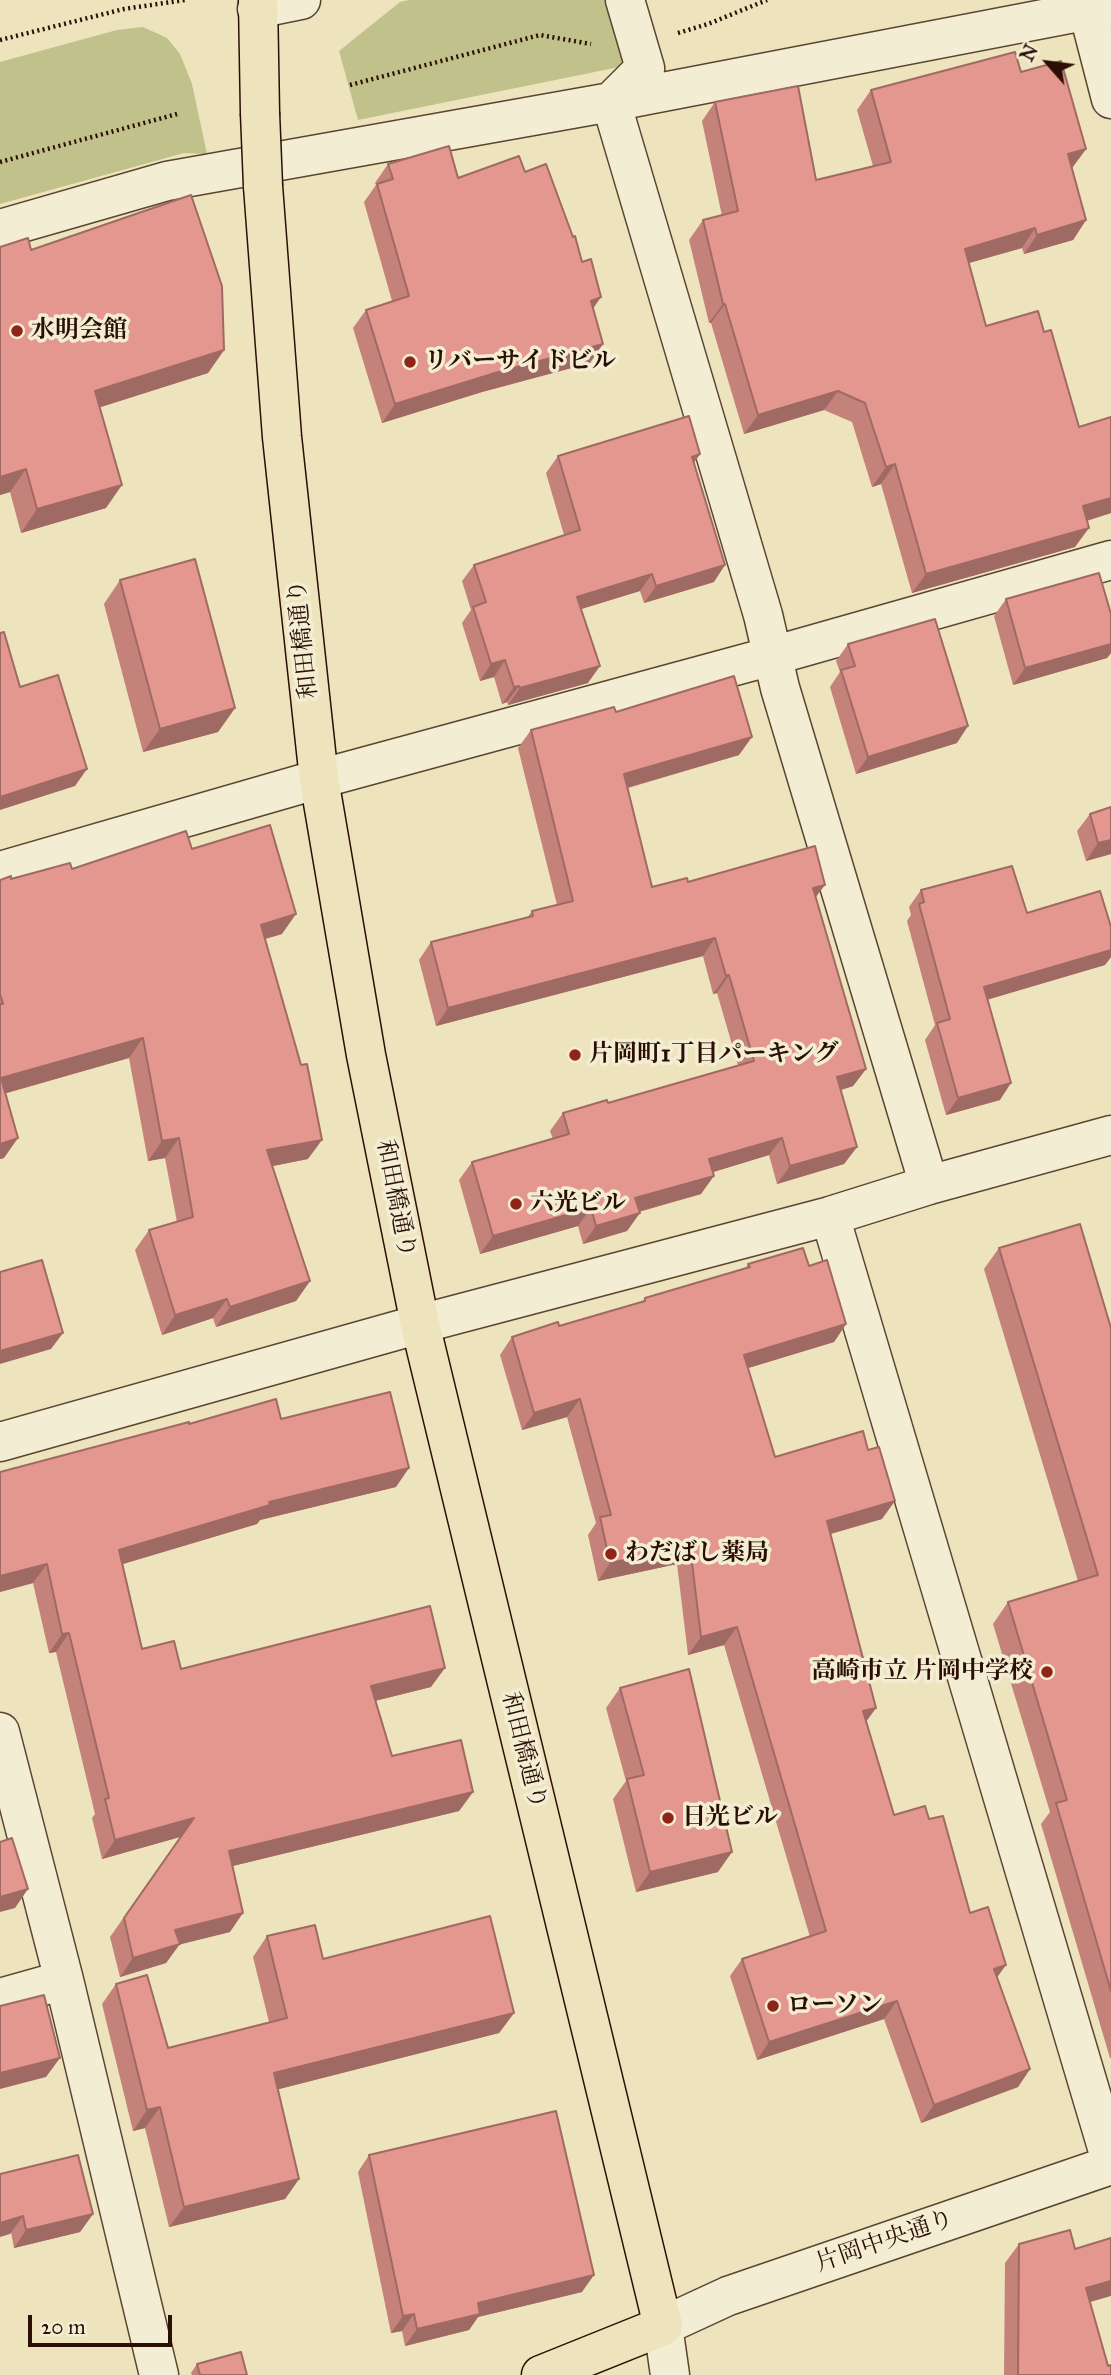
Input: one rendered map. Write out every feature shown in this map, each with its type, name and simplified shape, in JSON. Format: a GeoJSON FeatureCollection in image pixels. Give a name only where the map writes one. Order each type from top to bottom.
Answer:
{"type":"FeatureCollection","features":[{"type":"Feature","properties":{"kind":"main road","name":"和田橋通り"},"geometry":{"type":"LineString","coordinates":[[257,4],[263,186],[282,438],[319,779],[366,1055],[420,1324],[663,2326]]}},
{"type":"Feature","properties":{"kind":"main road"},"geometry":{"type":"LineString","coordinates":[[541,2375],[663,2326]]}},
{"type":"Feature","properties":{"kind":"street"},"geometry":{"type":"LineString","coordinates":[[257,4],[301,0]]}},
{"type":"Feature","properties":{"kind":"street"},"geometry":{"type":"LineString","coordinates":[[611,102],[645,68],[625,0]]}},
{"type":"Feature","properties":{"kind":"street"},"geometry":{"type":"LineString","coordinates":[[0,229],[167,181],[611,102],[1100,8],[1111,99]]}},
{"type":"Feature","properties":{"kind":"street"},"geometry":{"type":"LineString","coordinates":[[611,102],[763,615],[779,688],[929,1185]]}},
{"type":"Feature","properties":{"kind":"street"},"geometry":{"type":"LineString","coordinates":[[0,871],[319,779],[772,656],[1111,560]]}},
{"type":"Feature","properties":{"kind":"street"},"geometry":{"type":"LineString","coordinates":[[0,1442],[420,1324],[830,1216],[929,1185],[1111,1135]]}},
{"type":"Feature","properties":{"kind":"street"},"geometry":{"type":"LineString","coordinates":[[830,1216],[1111,2163]]}},
{"type":"Feature","properties":{"kind":"street"},"geometry":{"type":"LineString","coordinates":[[0,1732],[64,1980],[159,2375]]}},
{"type":"Feature","properties":{"kind":"street"},"geometry":{"type":"LineString","coordinates":[[0,1998],[64,1980]]}},
{"type":"Feature","properties":{"kind":"street","name":"片岡中央通り"},"geometry":{"type":"LineString","coordinates":[[663,2326],[729,2296],[1111,2163]]}},
{"type":"Feature","properties":{"kind":"street","name":"和田橋通り"},"geometry":{"type":"LineString","coordinates":[[663,2326],[670,2375]]}},
{"type":"Feature","properties":{"kind":"path"},"geometry":{"type":"LineString","coordinates":[[0,40],[124,9],[185,0]]}},
{"type":"Feature","properties":{"kind":"path"},"geometry":{"type":"LineString","coordinates":[[350,85],[540,35],[582,44],[638,44],[708,24],[767,0]]}},
{"type":"Feature","properties":{"kind":"path"},"geometry":{"type":"LineString","coordinates":[[0,162],[177,114]]}},
{"type":"Feature","properties":{"kind":"green space"},"geometry":{"type":"Polygon","coordinates":[[[614,0],[629,65],[358,120],[339,51],[400,2],[614,0]]]}},
{"type":"Feature","properties":{"kind":"green space"},"geometry":{"type":"Polygon","coordinates":[[[143,27],[167,38],[180,54],[192,84],[207,154],[184,153],[0,204],[0,62],[117,30],[143,27]]]}},
{"type":"Feature","properties":{"kind":"building"},"geometry":{"type":"Polygon","coordinates":[[[1015,52],[1021,72],[1061,61],[1086,149],[1068,154],[1086,220],[1037,235],[1035,228],[965,249],[986,326],[1038,311],[1044,332],[1051,330],[1079,427],[1111,417],[1111,498],[1083,506],[1089,528],[926,574],[895,464],[886,467],[865,403],[838,391],[758,415],[723,304],[703,220],[738,211],[715,102],[798,86],[816,180],[891,162],[871,90],[1015,52]]]}},
{"type":"Feature","properties":{"kind":"building"},"geometry":{"type":"Polygon","coordinates":[[[449,146],[458,178],[519,156],[525,172],[546,164],[573,237],[575,236],[582,262],[591,259],[601,297],[591,301],[603,344],[395,404],[366,310],[409,296],[377,184],[393,179],[388,164],[449,146]]]}},
{"type":"Feature","properties":{"kind":"building"},"geometry":{"type":"Polygon","coordinates":[[[191,195],[222,286],[224,350],[95,391],[122,485],[37,509],[26,469],[0,477],[0,247],[28,238],[31,250],[191,195]]]}},
{"type":"Feature","properties":{"kind":"building"},"geometry":{"type":"Polygon","coordinates":[[[689,416],[700,454],[692,457],[725,565],[656,586],[652,574],[577,597],[600,666],[520,688],[514,687],[505,660],[491,664],[473,607],[486,602],[474,565],[580,530],[558,456],[689,416]]]}},
{"type":"Feature","properties":{"kind":"building"},"geometry":{"type":"Polygon","coordinates":[[[195,559],[235,708],[160,729],[120,580],[195,559]]]}},
{"type":"Feature","properties":{"kind":"building"},"geometry":{"type":"Polygon","coordinates":[[[1099,573],[1111,614],[1111,644],[1025,668],[1006,599],[1099,573]]]}},
{"type":"Feature","properties":{"kind":"building"},"geometry":{"type":"Polygon","coordinates":[[[935,619],[968,726],[868,757],[841,670],[855,666],[848,644],[935,619]]]}},
{"type":"Feature","properties":{"kind":"building"},"geometry":{"type":"Polygon","coordinates":[[[4,632],[20,687],[58,675],[87,769],[0,797],[0,633],[4,632]]]}},
{"type":"Feature","properties":{"kind":"building"},"geometry":{"type":"Polygon","coordinates":[[[734,676],[752,737],[624,774],[652,887],[687,878],[688,882],[815,846],[825,885],[813,888],[866,1069],[837,1077],[857,1147],[790,1166],[782,1138],[709,1159],[714,1176],[635,1198],[640,1213],[596,1226],[591,1208],[493,1236],[472,1162],[569,1134],[563,1113],[607,1100],[608,1103],[754,1061],[729,975],[726,976],[715,938],[448,1008],[431,942],[533,916],[532,911],[573,901],[531,730],[614,707],[616,712],[734,676]]]}},
{"type":"Feature","properties":{"kind":"building"},"geometry":{"type":"Polygon","coordinates":[[[1111,807],[1111,840],[1098,843],[1090,814],[1111,807]]]}},
{"type":"Feature","properties":{"kind":"building"},"geometry":{"type":"Polygon","coordinates":[[[270,825],[296,914],[261,925],[301,1065],[307,1064],[322,1140],[267,1150],[310,1281],[230,1307],[227,1299],[175,1315],[149,1230],[193,1217],[179,1138],[162,1141],[143,1038],[1,1078],[18,1138],[0,1144],[0,1004],[3,1004],[0,994],[0,880],[70,863],[72,869],[186,831],[192,849],[270,825]]]}},
{"type":"Feature","properties":{"kind":"building"},"geometry":{"type":"Polygon","coordinates":[[[1012,866],[1027,913],[1100,891],[1111,927],[1111,950],[984,987],[1011,1083],[958,1098],[937,1023],[950,1019],[919,904],[924,902],[921,890],[1012,866]]]}},
{"type":"Feature","properties":{"kind":"building"},"geometry":{"type":"Polygon","coordinates":[[[1080,1224],[1111,1328],[1111,1991],[1056,1803],[1067,1800],[1008,1602],[1098,1575],[999,1248],[1080,1224]]]}},
{"type":"Feature","properties":{"kind":"building"},"geometry":{"type":"Polygon","coordinates":[[[803,1248],[809,1266],[827,1260],[846,1324],[744,1355],[775,1457],[863,1431],[868,1450],[879,1447],[895,1501],[827,1521],[876,1708],[863,1711],[894,1815],[925,1806],[929,1819],[943,1816],[970,1913],[988,1907],[1006,1965],[994,1969],[1030,2069],[934,2105],[897,2001],[769,2042],[742,1959],[826,1931],[737,1627],[701,1637],[690,1546],[610,1563],[600,1517],[611,1515],[580,1399],[534,1413],[512,1337],[558,1322],[559,1326],[645,1301],[645,1298],[750,1267],[748,1264],[803,1248]]]}},
{"type":"Feature","properties":{"kind":"building"},"geometry":{"type":"Polygon","coordinates":[[[42,1260],[63,1333],[0,1351],[0,1272],[42,1260]]]}},
{"type":"Feature","properties":{"kind":"building"},"geometry":{"type":"Polygon","coordinates":[[[390,1392],[409,1468],[269,1502],[270,1505],[119,1550],[142,1649],[174,1641],[181,1669],[430,1606],[445,1668],[371,1686],[392,1756],[461,1740],[473,1792],[229,1851],[243,1913],[175,1930],[180,1944],[133,1958],[124,1918],[194,1818],[115,1840],[105,1799],[109,1798],[69,1633],[62,1634],[47,1564],[0,1576],[0,1472],[276,1399],[281,1419],[390,1392]]]}},
{"type":"Feature","properties":{"kind":"building"},"geometry":{"type":"Polygon","coordinates":[[[689,1669],[732,1852],[650,1872],[627,1779],[644,1775],[620,1688],[689,1669]]]}},
{"type":"Feature","properties":{"kind":"building"},"geometry":{"type":"Polygon","coordinates":[[[12,1838],[28,1889],[0,1897],[0,1842],[12,1838]]]}},
{"type":"Feature","properties":{"kind":"building"},"geometry":{"type":"Polygon","coordinates":[[[490,1916],[514,2013],[274,2073],[299,2179],[184,2207],[160,2107],[147,2110],[116,1984],[147,1975],[168,2048],[287,2018],[267,1936],[315,1925],[323,1959],[490,1916]]]}},
{"type":"Feature","properties":{"kind":"building"},"geometry":{"type":"Polygon","coordinates":[[[44,1995],[60,2058],[0,2073],[0,2006],[44,1995]]]}},
{"type":"Feature","properties":{"kind":"building"},"geometry":{"type":"Polygon","coordinates":[[[556,2111],[594,2275],[478,2303],[480,2314],[417,2329],[414,2314],[403,2316],[369,2155],[556,2111]]]}},
{"type":"Feature","properties":{"kind":"building"},"geometry":{"type":"Polygon","coordinates":[[[78,2155],[93,2214],[26,2230],[23,2216],[0,2223],[0,2174],[78,2155]]]}},
{"type":"Feature","properties":{"kind":"building"},"geometry":{"type":"Polygon","coordinates":[[[1070,2230],[1075,2249],[1111,2238],[1111,2281],[1086,2288],[1108,2366],[1111,2365],[1111,2375],[1018,2375],[1019,2244],[1070,2230]]]}},
{"type":"Feature","properties":{"kind":"building"},"geometry":{"type":"Polygon","coordinates":[[[241,2352],[247,2375],[200,2375],[197,2364],[241,2352]]]}},
{"type":"Feature","properties":{"kind":"place","name":"水明会館"},"geometry":{"type":"Point","coordinates":[17,331]}},
{"type":"Feature","properties":{"kind":"place","name":"リバーサイドビル"},"geometry":{"type":"Point","coordinates":[410,362]}},
{"type":"Feature","properties":{"kind":"place","name":"片岡町1丁目パーキング"},"geometry":{"type":"Point","coordinates":[575,1055]}},
{"type":"Feature","properties":{"kind":"place","name":"六光ビル"},"geometry":{"type":"Point","coordinates":[516,1204]}},
{"type":"Feature","properties":{"kind":"place","name":"わだばし薬局"},"geometry":{"type":"Point","coordinates":[611,1554]}},
{"type":"Feature","properties":{"kind":"place","name":"高崎市立 片岡中学校"},"geometry":{"type":"Point","coordinates":[1047,1672]}},
{"type":"Feature","properties":{"kind":"place","name":"日光ビル"},"geometry":{"type":"Point","coordinates":[668,1818]}},
{"type":"Feature","properties":{"kind":"place","name":"ローソン"},"geometry":{"type":"Point","coordinates":[773,2006]}}]}
